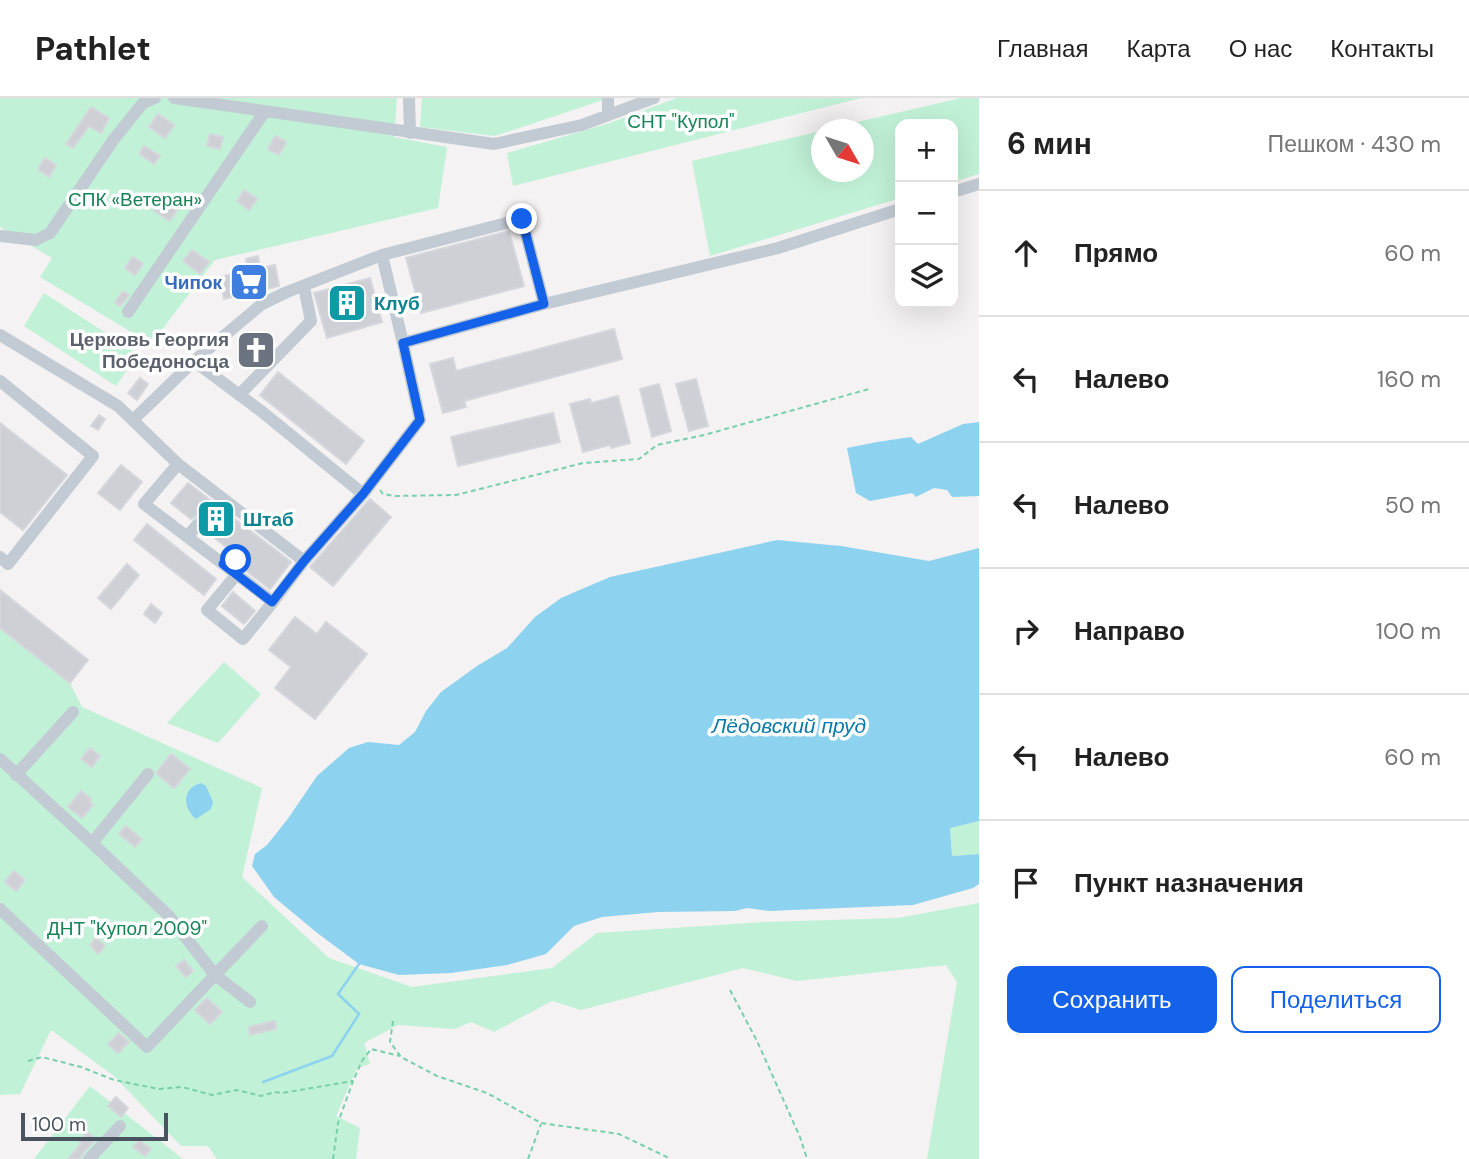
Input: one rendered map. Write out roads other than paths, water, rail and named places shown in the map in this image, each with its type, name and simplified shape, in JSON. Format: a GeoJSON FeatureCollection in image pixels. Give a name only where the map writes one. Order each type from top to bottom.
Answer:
{"type":"FeatureCollection","features":[{"type":"Feature","properties":{"kind":"street"},"geometry":{"type":"LineString","coordinates":[[0,236],[36,240],[50,233],[114,139],[143,103],[155,98]]}},
{"type":"Feature","properties":{"kind":"street"},"geometry":{"type":"LineString","coordinates":[[174,98],[494,144],[582,125],[654,98]]}},
{"type":"Feature","properties":{"kind":"street"},"geometry":{"type":"LineString","coordinates":[[409,98],[410,133]]}},
{"type":"Feature","properties":{"kind":"street"},"geometry":{"type":"LineString","coordinates":[[608,98],[608,116]]}},
{"type":"Feature","properties":{"kind":"street"},"geometry":{"type":"LineString","coordinates":[[128,312],[265,111]]}},
{"type":"Feature","properties":{"kind":"street"},"geometry":{"type":"LineString","coordinates":[[958,190],[979,184]]}},
{"type":"Feature","properties":{"kind":"street"},"geometry":{"type":"LineString","coordinates":[[403,343],[544,304],[778,248],[895,211]]}},
{"type":"Feature","properties":{"kind":"street"},"geometry":{"type":"LineString","coordinates":[[133,420],[261,298],[304,287],[382,256],[522,219],[544,304]]}},
{"type":"Feature","properties":{"kind":"street"},"geometry":{"type":"LineString","coordinates":[[237,574],[207,610],[219,611],[243,639],[272,602],[279,586],[363,494],[420,420],[382,256]]}},
{"type":"Feature","properties":{"kind":"street"},"geometry":{"type":"LineString","coordinates":[[239,395],[312,321],[315,314],[304,287]]}},
{"type":"Feature","properties":{"kind":"street"},"geometry":{"type":"LineString","coordinates":[[0,335],[118,405],[178,464],[286,551],[304,561]]}},
{"type":"Feature","properties":{"kind":"street"},"geometry":{"type":"LineString","coordinates":[[194,361],[239,395],[265,407],[331,460],[363,494]]}},
{"type":"Feature","properties":{"kind":"street"},"geometry":{"type":"LineString","coordinates":[[0,381],[93,456],[8,564],[0,557]]}},
{"type":"Feature","properties":{"kind":"street"},"geometry":{"type":"LineString","coordinates":[[178,464],[144,503],[272,602]]}},
{"type":"Feature","properties":{"kind":"street"},"geometry":{"type":"LineString","coordinates":[[187,537],[198,524]]}},
{"type":"Feature","properties":{"kind":"street"},"geometry":{"type":"LineString","coordinates":[[223,564],[230,555],[236,560]]}},
{"type":"Feature","properties":{"kind":"street"},"geometry":{"type":"LineString","coordinates":[[16,775],[73,712]]}},
{"type":"Feature","properties":{"kind":"street"},"geometry":{"type":"LineString","coordinates":[[0,759],[169,916],[215,975],[250,1002]]}},
{"type":"Feature","properties":{"kind":"street"},"geometry":{"type":"LineString","coordinates":[[92,843],[148,774]]}},
{"type":"Feature","properties":{"kind":"street"},"geometry":{"type":"LineString","coordinates":[[0,909],[147,1047],[262,926]]}},
{"type":"Feature","properties":{"kind":"street"},"geometry":{"type":"LineString","coordinates":[[89,1159],[120,1126]]}},
{"type":"Feature","properties":{"kind":"water"},"geometry":{"type":"Polygon","coordinates":[[[979,422],[979,496],[952,497],[947,490],[934,488],[916,497],[912,493],[870,501],[856,493],[847,448],[911,437],[918,444],[963,424],[979,422]]]}},
{"type":"Feature","properties":{"kind":"water","name":"Лёдовский пруд"},"geometry":{"type":"Polygon","coordinates":[[[777,540],[841,546],[929,561],[979,548],[979,821],[950,828],[952,856],[979,854],[979,884],[973,888],[913,905],[769,911],[747,908],[735,911],[658,912],[602,917],[574,926],[546,954],[507,965],[451,973],[399,975],[359,964],[274,897],[252,866],[255,854],[267,845],[287,820],[317,776],[349,748],[368,742],[399,745],[415,732],[426,711],[441,692],[507,648],[535,617],[561,598],[610,577],[777,540]]]}},
{"type":"Feature","properties":{"kind":"water"},"geometry":{"type":"Polygon","coordinates":[[[201,783],[206,786],[213,802],[211,809],[196,819],[188,810],[186,799],[190,789],[201,783]]]}},
{"type":"Feature","properties":{"kind":"waterway"},"geometry":{"type":"LineString","coordinates":[[263,1082],[332,1056],[359,1014],[338,994],[359,964]]}},
{"type":"Feature","properties":{"kind":"place","name":"Чипок"},"geometry":{"type":"Point","coordinates":[249,282]}},
{"type":"Feature","properties":{"kind":"place","name":"Клуб"},"geometry":{"type":"Point","coordinates":[347,303]}},
{"type":"Feature","properties":{"kind":"place","name":"Церковь Георгия Победоносца"},"geometry":{"type":"Point","coordinates":[256,350]}},
{"type":"Feature","properties":{"kind":"place","name":"Штаб"},"geometry":{"type":"Point","coordinates":[216,519]}},
{"type":"Feature","properties":{"kind":"park label","name":"СНТ \"Купол\""},"geometry":{"type":"Point","coordinates":[681,121]}},
{"type":"Feature","properties":{"kind":"park label","name":"СПК «Ветеран»"},"geometry":{"type":"Point","coordinates":[135,199]}},
{"type":"Feature","properties":{"kind":"park label","name":"ДНТ \"Купол 2009\""},"geometry":{"type":"Point","coordinates":[127,928]}}]}
